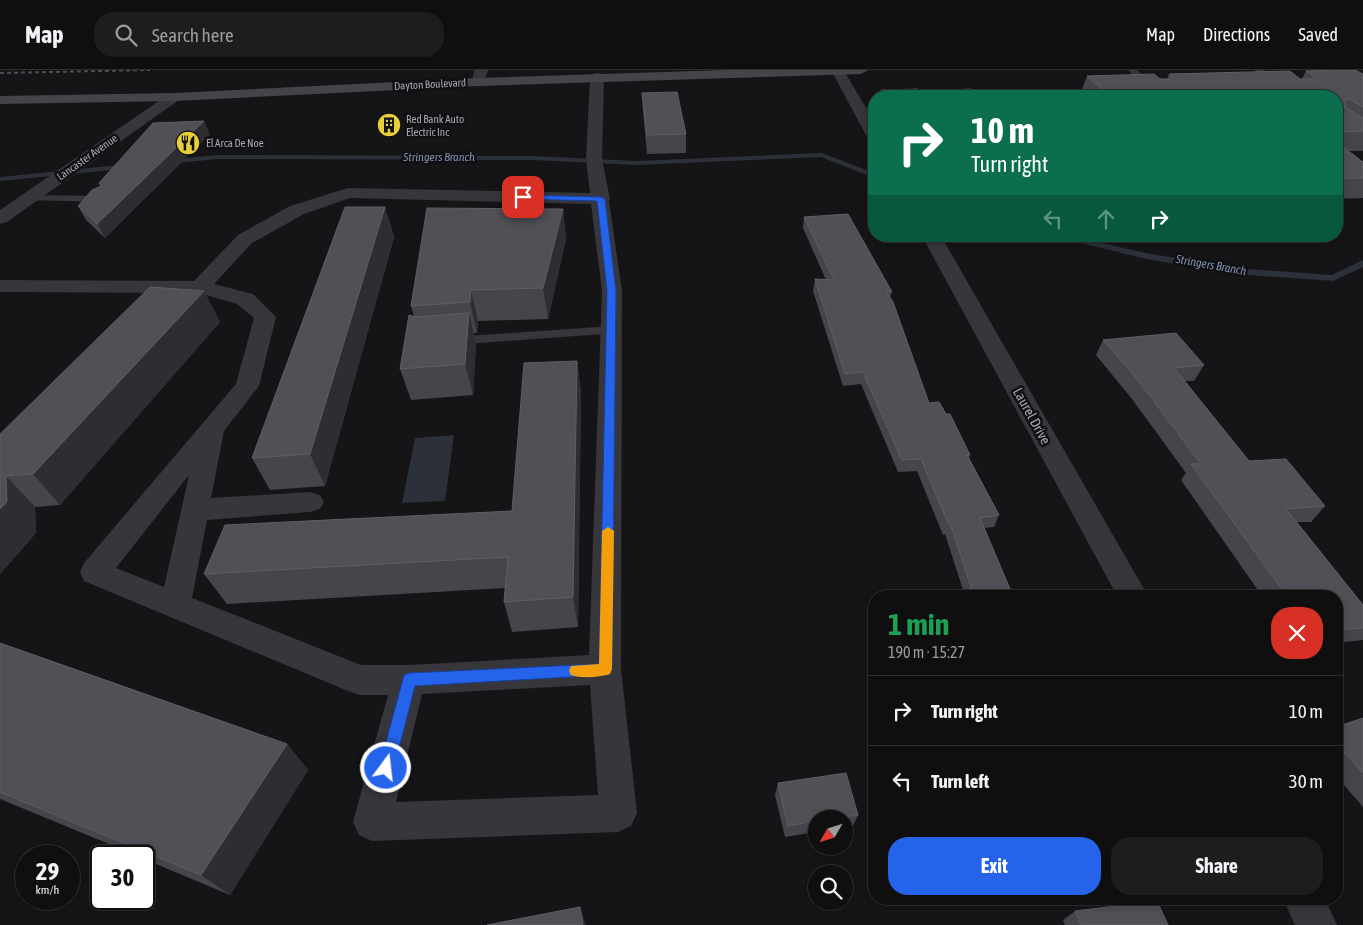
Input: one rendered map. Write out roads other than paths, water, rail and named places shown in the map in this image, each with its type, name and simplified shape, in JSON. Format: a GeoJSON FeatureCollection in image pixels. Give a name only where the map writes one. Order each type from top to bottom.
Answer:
{"type":"FeatureCollection","features":[{"type":"Feature","properties":{"kind":"main road","name":"Dayton Boulevard"},"geometry":{"type":"LineString","coordinates":[[0,100],[174,97],[480,76],[597,77],[861,70]]}},
{"type":"Feature","properties":{"kind":"street"},"geometry":{"type":"LineString","coordinates":[[838,71],[868,124]]}},
{"type":"Feature","properties":{"kind":"street"},"geometry":{"type":"LineString","coordinates":[[409,680],[372,822],[618,813],[605,669],[612,291],[601,199],[594,160],[597,77]]}},
{"type":"Feature","properties":{"kind":"street","name":"Lancaster Avenue"},"geometry":{"type":"LineString","coordinates":[[0,218],[174,97]]}},
{"type":"Feature","properties":{"kind":"street"},"geometry":{"type":"LineString","coordinates":[[200,287],[245,239],[297,210],[348,193],[601,199]]}},
{"type":"Feature","properties":{"kind":"street","name":"Laurel Drive"},"geometry":{"type":"LineString","coordinates":[[934,242],[1130,590]]}},
{"type":"Feature","properties":{"kind":"street"},"geometry":{"type":"LineString","coordinates":[[0,286],[200,287],[245,299],[265,317],[247,386],[94,572],[360,680],[409,680],[605,669]]}},
{"type":"Feature","properties":{"kind":"street"},"geometry":{"type":"LineString","coordinates":[[175,604],[213,427]]}},
{"type":"Feature","properties":{"kind":"street"},"geometry":{"type":"LineString","coordinates":[[195,510],[310,502]]}},
{"type":"Feature","properties":{"kind":"street"},"geometry":{"type":"LineString","coordinates":[[1306,905],[1318,925]]}},
{"type":"Feature","properties":{"kind":"lane"},"geometry":{"type":"LineString","coordinates":[[1132,70],[1151,90]]}},
{"type":"Feature","properties":{"kind":"lane"},"geometry":{"type":"LineString","coordinates":[[1258,70],[1288,90]]}},
{"type":"Feature","properties":{"kind":"lane"},"geometry":{"type":"LineString","coordinates":[[29,198],[101,199]]}},
{"type":"Feature","properties":{"kind":"lane"},"geometry":{"type":"LineString","coordinates":[[435,342],[612,330]]}},
{"type":"Feature","properties":{"kind":"waterway","name":"Stringers Branch"},"geometry":{"type":"LineString","coordinates":[[167,162],[217,157],[533,158],[637,163],[822,155],[868,174]]}},
{"type":"Feature","properties":{"kind":"waterway","name":"Stringers Branch"},"geometry":{"type":"LineString","coordinates":[[0,179],[129,166]]}},
{"type":"Feature","properties":{"kind":"waterway","name":"Stringers Branch"},"geometry":{"type":"LineString","coordinates":[[1084,242],[1146,256],[1234,271],[1333,278],[1363,263]]}},
{"type":"Feature","properties":{"kind":"railway"},"geometry":{"type":"LineString","coordinates":[[0,73],[150,70]]}},
{"type":"Feature","properties":{"kind":"place","name":"Red Bank Auto Electric Inc"},"geometry":{"type":"Point","coordinates":[389,125]}},
{"type":"Feature","properties":{"kind":"place","name":"El Arca De Noe"},"geometry":{"type":"Point","coordinates":[188,143]}}]}
